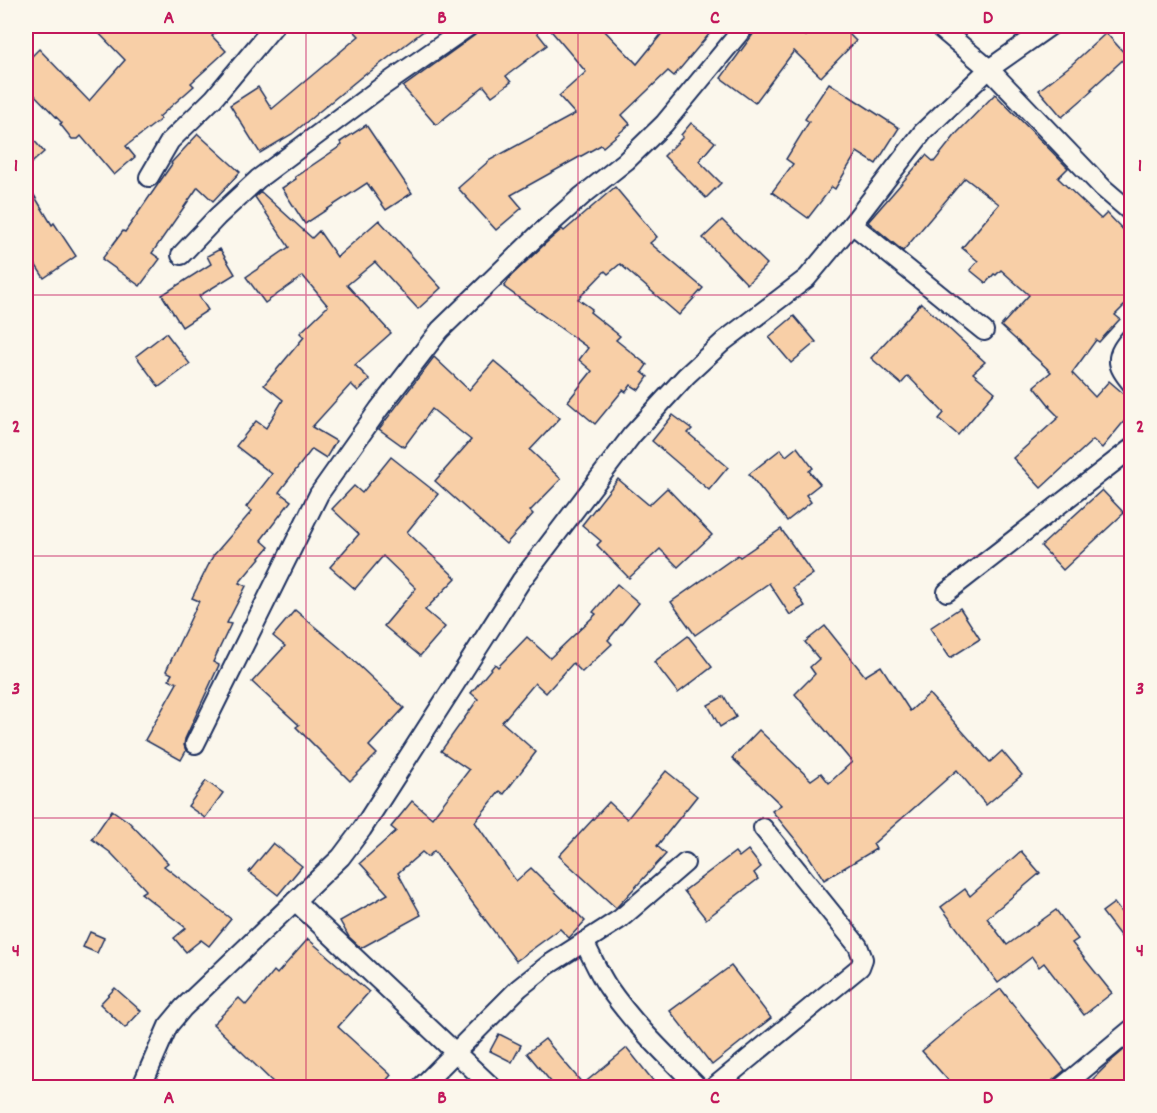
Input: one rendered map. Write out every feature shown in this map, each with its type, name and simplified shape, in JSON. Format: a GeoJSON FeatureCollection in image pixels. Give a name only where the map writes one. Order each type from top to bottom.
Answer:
{"type":"FeatureCollection","features":[{"type":"Feature","properties":{"kind":"street"},"geometry":{"type":"LineString","coordinates":[[149,177],[170,141],[214,98],[274,26]]}},
{"type":"Feature","properties":{"kind":"street"},"geometry":{"type":"LineString","coordinates":[[182,255],[258,178],[380,88],[470,26]]}},
{"type":"Feature","properties":{"kind":"street"},"geometry":{"type":"LineString","coordinates":[[195,744],[319,494],[386,400],[440,330],[492,278],[582,196],[626,161],[664,124],[744,26]]}},
{"type":"Feature","properties":{"kind":"street"},"geometry":{"type":"LineString","coordinates":[[938,26],[989,69],[1103,188],[1131,213]]}},
{"type":"Feature","properties":{"kind":"street"},"geometry":{"type":"LineString","coordinates":[[145,1085],[168,1026],[183,1008],[341,857],[521,581],[632,435],[686,376],[724,342],[807,278],[852,224],[922,132],[989,69],[1050,26]]}},
{"type":"Feature","properties":{"kind":"street"},"geometry":{"type":"LineString","coordinates":[[852,224],[984,331]]}},
{"type":"Feature","properties":{"kind":"street"},"geometry":{"type":"LineString","coordinates":[[1131,336],[1119,351],[1118,361],[1131,384]]}},
{"type":"Feature","properties":{"kind":"street"},"geometry":{"type":"LineString","coordinates":[[947,592],[1131,448]]}},
{"type":"Feature","properties":{"kind":"street"},"geometry":{"type":"LineString","coordinates":[[713,1088],[860,967],[863,959],[858,946],[763,828]]}},
{"type":"Feature","properties":{"kind":"street"},"geometry":{"type":"LineString","coordinates":[[420,1088],[519,988],[548,965],[620,919],[686,863]]}},
{"type":"Feature","properties":{"kind":"street"},"geometry":{"type":"LineString","coordinates":[[295,901],[493,1088]]}},
{"type":"Feature","properties":{"kind":"street"},"geometry":{"type":"LineString","coordinates":[[584,942],[607,986],[628,1013],[699,1088]]}},
{"type":"Feature","properties":{"kind":"street"},"geometry":{"type":"LineString","coordinates":[[1061,1088],[1131,1029]]}},
{"type":"Feature","properties":{"kind":"building"},"geometry":{"type":"Polygon","coordinates":[[[92,26],[223,26],[212,36],[226,51],[191,83],[194,86],[159,117],[161,119],[126,146],[135,157],[114,175],[81,136],[78,139],[72,139],[60,124],[62,123],[26,86],[26,62],[39,49],[89,101],[125,60],[92,26]]]}},
{"type":"Feature","properties":{"kind":"building"},"geometry":{"type":"Polygon","coordinates":[[[349,26],[430,26],[366,73],[292,134],[260,153],[230,105],[258,87],[272,109],[359,36],[349,26]]]}},
{"type":"Feature","properties":{"kind":"building"},"geometry":{"type":"Polygon","coordinates":[[[480,26],[532,26],[547,45],[506,76],[511,82],[492,96],[484,86],[436,125],[403,87],[475,35],[480,26]]]}},
{"type":"Feature","properties":{"kind":"building"},"geometry":{"type":"Polygon","coordinates":[[[547,26],[600,26],[637,64],[668,26],[716,26],[674,76],[668,71],[622,115],[630,124],[603,147],[601,145],[511,195],[522,208],[496,230],[458,188],[490,160],[575,114],[559,96],[586,72],[547,26]]]}},
{"type":"Feature","properties":{"kind":"building"},"geometry":{"type":"Polygon","coordinates":[[[759,26],[793,26],[806,36],[816,26],[841,26],[856,41],[821,77],[794,51],[755,103],[721,78],[759,26]]]}},
{"type":"Feature","properties":{"kind":"building"},"geometry":{"type":"Polygon","coordinates":[[[1106,33],[1127,56],[1062,117],[1039,90],[1106,33]]]}},
{"type":"Feature","properties":{"kind":"building"},"geometry":{"type":"Polygon","coordinates":[[[829,83],[899,128],[876,164],[857,152],[835,189],[832,187],[808,218],[772,192],[793,164],[786,159],[809,122],[805,119],[829,83]]]}},
{"type":"Feature","properties":{"kind":"building"},"geometry":{"type":"Polygon","coordinates":[[[995,94],[1068,168],[1058,178],[1101,219],[1107,213],[1131,238],[1131,299],[1115,315],[1120,319],[1099,342],[1096,340],[1072,373],[1095,397],[1109,381],[1131,400],[1131,413],[1102,448],[1093,440],[1041,488],[1013,458],[1059,417],[1034,386],[1051,372],[1001,326],[1029,295],[1001,270],[986,283],[970,270],[978,261],[962,248],[999,204],[965,178],[903,251],[868,222],[926,155],[934,162],[957,133],[995,94]]]}},
{"type":"Feature","properties":{"kind":"building"},"geometry":{"type":"Polygon","coordinates":[[[691,123],[715,142],[699,161],[721,183],[706,198],[664,156],[683,137],[681,135],[691,123]]]}},
{"type":"Feature","properties":{"kind":"building"},"geometry":{"type":"Polygon","coordinates":[[[366,125],[412,193],[386,210],[367,183],[305,224],[282,188],[342,145],[340,142],[366,125]]]}},
{"type":"Feature","properties":{"kind":"building"},"geometry":{"type":"Polygon","coordinates":[[[26,131],[44,152],[26,168],[26,131]]]}},
{"type":"Feature","properties":{"kind":"building"},"geometry":{"type":"Polygon","coordinates":[[[198,134],[240,172],[213,201],[198,187],[152,253],[160,259],[140,286],[102,259],[123,231],[125,232],[171,163],[198,134]]]}},
{"type":"Feature","properties":{"kind":"building"},"geometry":{"type":"Polygon","coordinates":[[[26,182],[52,225],[54,223],[76,256],[44,278],[26,250],[26,182]]]}},
{"type":"Feature","properties":{"kind":"building"},"geometry":{"type":"Polygon","coordinates":[[[615,187],[657,237],[650,243],[703,288],[679,315],[620,264],[608,274],[605,271],[578,299],[592,309],[590,312],[620,336],[616,340],[647,365],[642,372],[648,377],[639,390],[631,385],[626,392],[623,390],[595,424],[568,401],[592,371],[579,360],[588,348],[504,287],[511,276],[546,243],[562,229],[564,231],[615,187]]]}},
{"type":"Feature","properties":{"kind":"building"},"geometry":{"type":"Polygon","coordinates":[[[261,192],[312,238],[319,231],[337,257],[379,220],[441,288],[418,309],[375,262],[347,285],[391,333],[355,365],[370,380],[358,391],[351,384],[312,427],[336,441],[326,458],[312,449],[279,492],[291,501],[261,540],[269,547],[239,583],[246,586],[227,623],[231,624],[213,662],[219,665],[185,739],[186,751],[181,760],[145,740],[177,683],[169,679],[172,674],[166,671],[199,601],[192,598],[213,556],[252,511],[246,507],[272,474],[236,446],[256,421],[266,428],[283,400],[264,385],[304,337],[300,333],[328,306],[303,276],[265,303],[246,277],[289,247],[255,197],[261,192]]]}},
{"type":"Feature","properties":{"kind":"building"},"geometry":{"type":"Polygon","coordinates":[[[722,220],[767,264],[747,284],[703,238],[722,220]]]}},
{"type":"Feature","properties":{"kind":"building"},"geometry":{"type":"Polygon","coordinates":[[[220,249],[235,274],[199,296],[208,310],[182,327],[162,295],[211,264],[207,256],[220,249]]]}},
{"type":"Feature","properties":{"kind":"building"},"geometry":{"type":"Polygon","coordinates":[[[921,303],[985,362],[973,373],[995,392],[958,435],[939,419],[944,413],[908,376],[901,384],[871,358],[921,303]]]}},
{"type":"Feature","properties":{"kind":"building"},"geometry":{"type":"Polygon","coordinates":[[[794,316],[816,342],[791,363],[769,337],[794,316]]]}},
{"type":"Feature","properties":{"kind":"building"},"geometry":{"type":"Polygon","coordinates":[[[166,333],[190,364],[159,387],[136,356],[166,333]]]}},
{"type":"Feature","properties":{"kind":"building"},"geometry":{"type":"Polygon","coordinates":[[[434,357],[469,390],[494,361],[560,418],[530,450],[561,479],[530,511],[533,514],[506,544],[435,481],[471,440],[432,409],[404,447],[379,429],[434,357]]]}},
{"type":"Feature","properties":{"kind":"building"},"geometry":{"type":"Polygon","coordinates":[[[673,415],[692,429],[688,433],[728,467],[709,490],[652,441],[673,415]]]}},
{"type":"Feature","properties":{"kind":"building"},"geometry":{"type":"Polygon","coordinates":[[[797,447],[813,468],[809,471],[820,484],[806,495],[811,502],[787,521],[749,474],[781,449],[786,456],[797,447]]]}},
{"type":"Feature","properties":{"kind":"building"},"geometry":{"type":"Polygon","coordinates":[[[391,457],[438,494],[407,532],[456,578],[425,610],[445,627],[420,656],[384,626],[416,588],[383,556],[355,589],[330,567],[359,534],[332,509],[354,486],[362,493],[391,457]]]}},
{"type":"Feature","properties":{"kind":"building"},"geometry":{"type":"Polygon","coordinates":[[[618,479],[649,505],[667,488],[712,535],[678,567],[660,549],[629,578],[597,545],[601,541],[582,525],[618,479]]]}},
{"type":"Feature","properties":{"kind":"building"},"geometry":{"type":"Polygon","coordinates":[[[1102,490],[1124,513],[1063,570],[1041,546],[1102,490]]]}},
{"type":"Feature","properties":{"kind":"building"},"geometry":{"type":"Polygon","coordinates":[[[781,529],[813,574],[793,588],[805,606],[790,615],[769,583],[695,635],[671,602],[738,555],[740,557],[781,529]]]}},
{"type":"Feature","properties":{"kind":"building"},"geometry":{"type":"Polygon","coordinates":[[[617,584],[639,603],[608,640],[612,644],[582,672],[573,663],[546,693],[535,683],[502,722],[536,752],[504,794],[500,791],[475,822],[516,881],[531,868],[585,921],[569,938],[560,929],[516,961],[434,851],[428,857],[422,852],[398,873],[421,915],[361,948],[349,937],[340,921],[388,894],[360,863],[396,831],[391,827],[412,801],[432,818],[469,770],[441,751],[478,699],[471,693],[495,664],[498,667],[527,637],[550,658],[596,614],[593,612],[617,584]]]}},
{"type":"Feature","properties":{"kind":"building"},"geometry":{"type":"Polygon","coordinates":[[[960,608],[980,639],[950,658],[930,628],[960,608]]]}},
{"type":"Feature","properties":{"kind":"building"},"geometry":{"type":"Polygon","coordinates":[[[295,610],[340,648],[404,708],[369,746],[377,754],[350,781],[296,727],[299,725],[252,682],[285,646],[273,636],[295,610]]]}},
{"type":"Feature","properties":{"kind":"building"},"geometry":{"type":"Polygon","coordinates":[[[825,626],[865,676],[881,666],[910,711],[929,694],[990,762],[1002,751],[1022,775],[986,805],[957,770],[873,844],[876,849],[824,880],[808,855],[772,811],[781,805],[732,758],[759,730],[811,780],[821,773],[829,783],[852,762],[795,694],[815,674],[810,667],[819,659],[805,642],[825,626]]]}},
{"type":"Feature","properties":{"kind":"building"},"geometry":{"type":"Polygon","coordinates":[[[688,636],[712,667],[678,693],[654,662],[688,636]]]}},
{"type":"Feature","properties":{"kind":"building"},"geometry":{"type":"Polygon","coordinates":[[[724,696],[736,717],[720,727],[708,705],[724,696]]]}},
{"type":"Feature","properties":{"kind":"building"},"geometry":{"type":"Polygon","coordinates":[[[666,771],[697,796],[657,846],[666,854],[616,908],[559,856],[609,802],[627,819],[666,771]]]}},
{"type":"Feature","properties":{"kind":"building"},"geometry":{"type":"Polygon","coordinates":[[[206,781],[223,793],[205,818],[188,806],[206,781]]]}},
{"type":"Feature","properties":{"kind":"building"},"geometry":{"type":"Polygon","coordinates":[[[112,810],[129,822],[168,863],[164,866],[231,919],[209,946],[201,940],[186,952],[174,938],[186,928],[141,893],[146,890],[111,853],[92,839],[112,810]]]}},
{"type":"Feature","properties":{"kind":"building"},"geometry":{"type":"Polygon","coordinates":[[[273,843],[302,866],[278,895],[249,872],[273,843]]]}},
{"type":"Feature","properties":{"kind":"building"},"geometry":{"type":"Polygon","coordinates":[[[748,850],[761,867],[754,873],[758,879],[706,919],[684,891],[735,852],[739,857],[748,850]]]}},
{"type":"Feature","properties":{"kind":"building"},"geometry":{"type":"Polygon","coordinates":[[[1021,851],[1040,873],[987,918],[1007,945],[1056,910],[1078,939],[1072,943],[1112,993],[1084,1015],[1044,963],[1039,967],[1032,957],[998,983],[941,907],[965,889],[970,896],[1021,851]]]}},
{"type":"Feature","properties":{"kind":"building"},"geometry":{"type":"Polygon","coordinates":[[[1114,903],[1131,925],[1131,950],[1102,912],[1114,903]]]}},
{"type":"Feature","properties":{"kind":"building"},"geometry":{"type":"Polygon","coordinates":[[[90,932],[104,938],[97,953],[83,947],[90,932]]]}},
{"type":"Feature","properties":{"kind":"building"},"geometry":{"type":"Polygon","coordinates":[[[308,939],[369,992],[338,1027],[391,1075],[380,1088],[279,1088],[213,1024],[239,998],[246,1005],[274,971],[277,974],[308,939]]]}},
{"type":"Feature","properties":{"kind":"building"},"geometry":{"type":"Polygon","coordinates":[[[731,966],[771,1018],[712,1065],[670,1011],[731,966]]]}},
{"type":"Feature","properties":{"kind":"building"},"geometry":{"type":"Polygon","coordinates":[[[115,988],[141,1011],[125,1028],[100,1004],[115,988]]]}},
{"type":"Feature","properties":{"kind":"building"},"geometry":{"type":"Polygon","coordinates":[[[1001,989],[1065,1070],[1053,1080],[1050,1088],[955,1088],[922,1051],[956,1022],[1001,989]]]}},
{"type":"Feature","properties":{"kind":"building"},"geometry":{"type":"Polygon","coordinates":[[[499,1034],[521,1045],[512,1062],[490,1051],[499,1034]]]}},
{"type":"Feature","properties":{"kind":"building"},"geometry":{"type":"Polygon","coordinates":[[[545,1039],[583,1084],[627,1048],[659,1088],[556,1088],[527,1053],[545,1039]]]}},
{"type":"Feature","properties":{"kind":"building"},"geometry":{"type":"Polygon","coordinates":[[[1131,1044],[1131,1088],[1084,1088],[1111,1061],[1131,1044]]]}}]}
